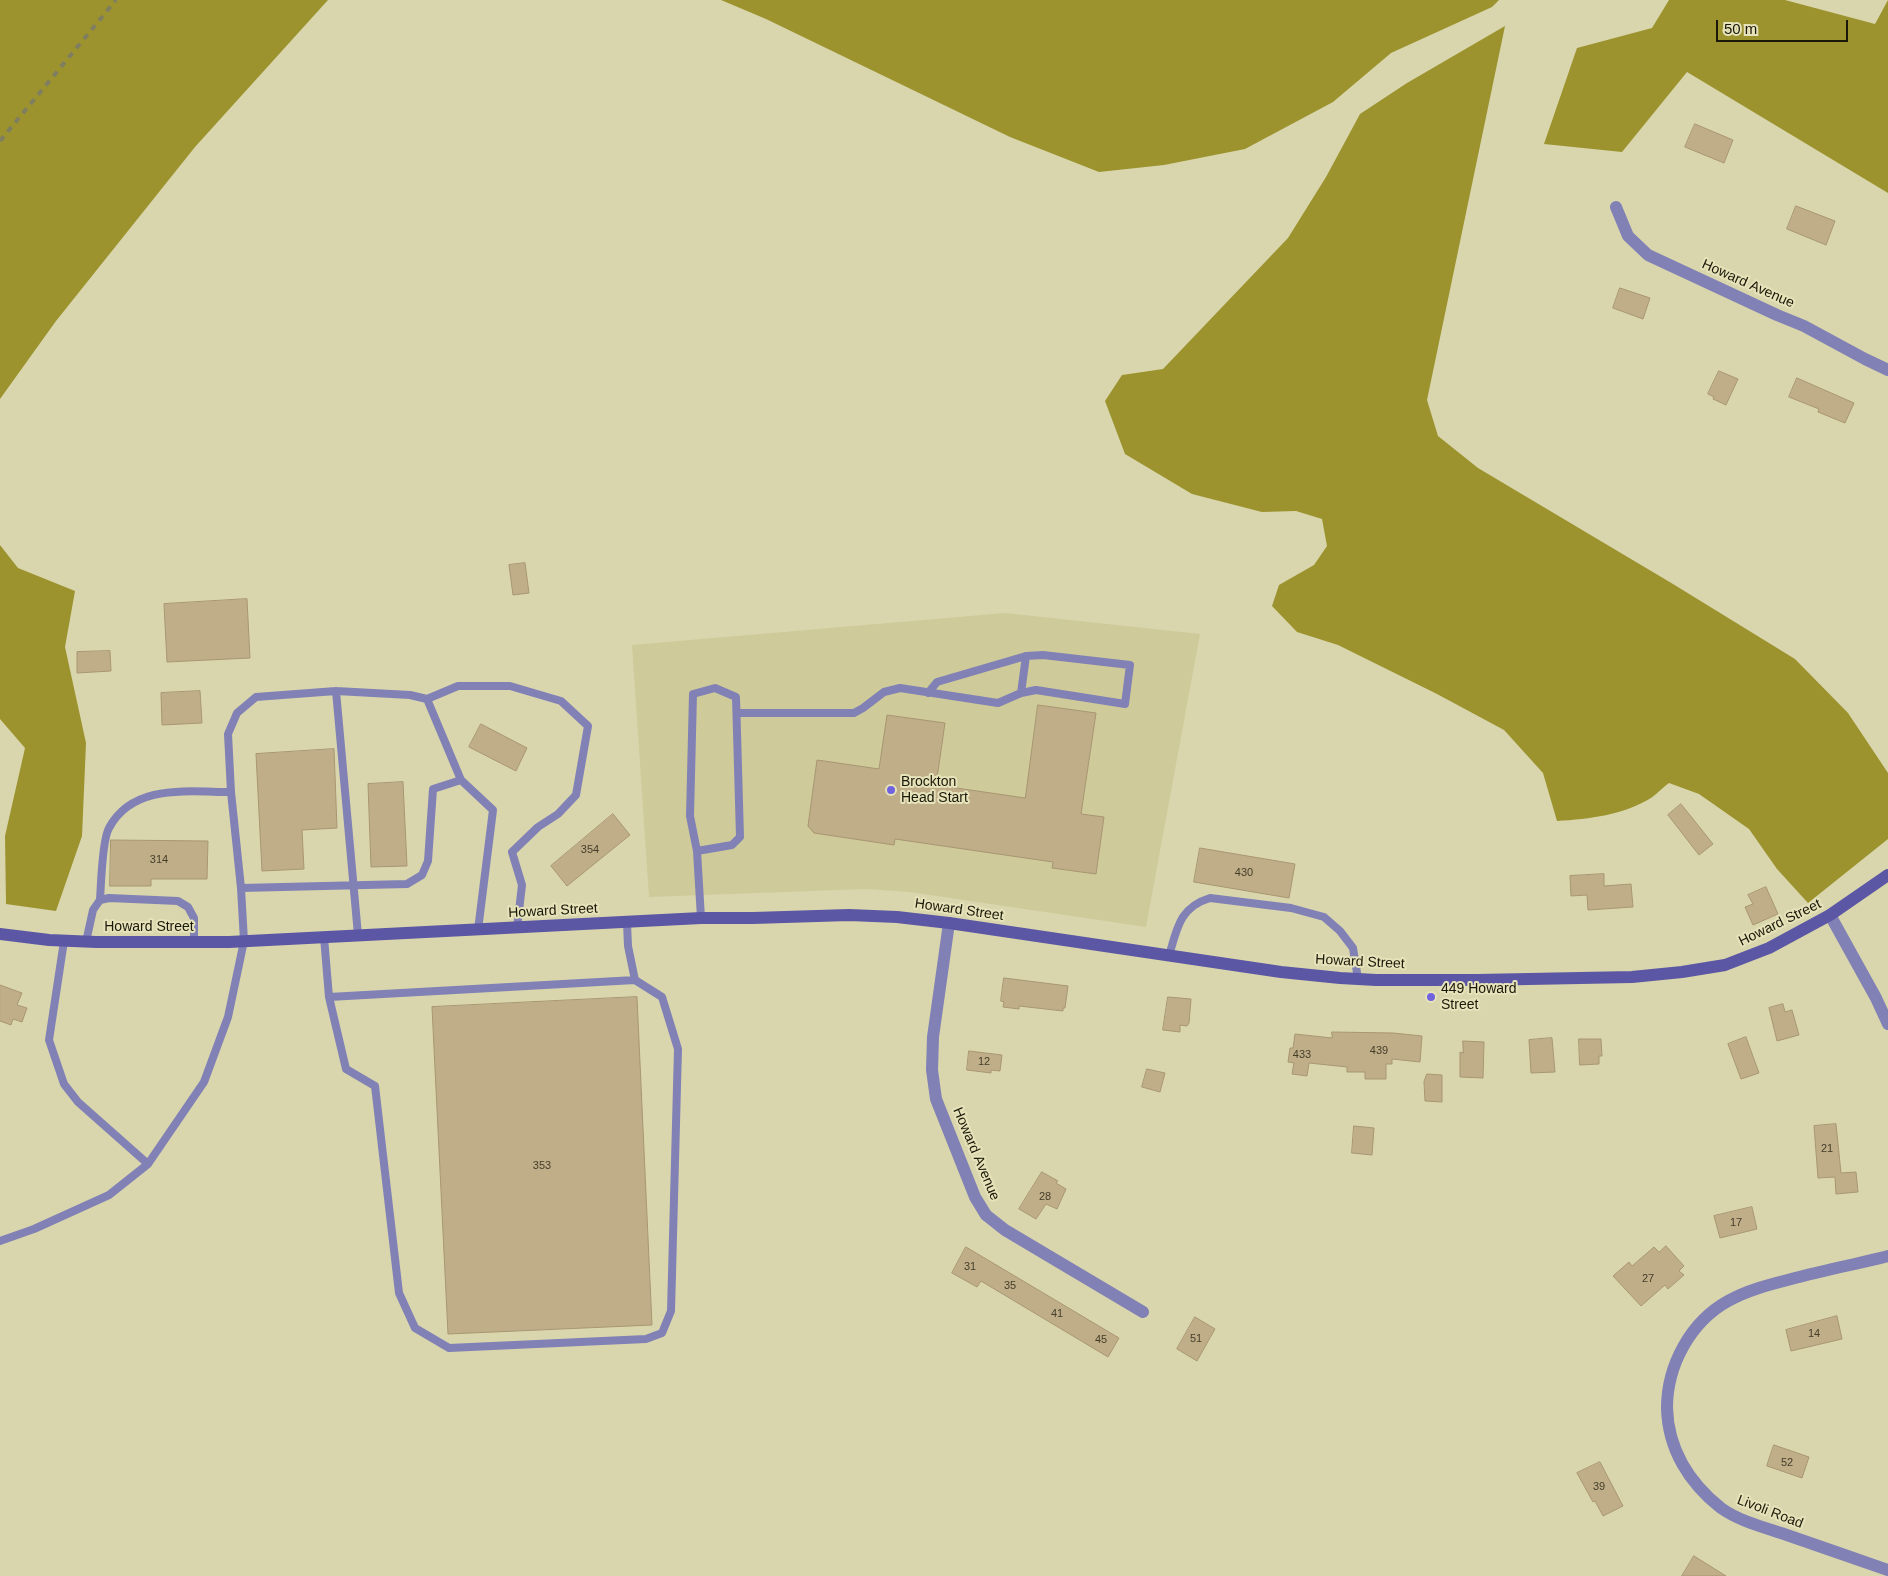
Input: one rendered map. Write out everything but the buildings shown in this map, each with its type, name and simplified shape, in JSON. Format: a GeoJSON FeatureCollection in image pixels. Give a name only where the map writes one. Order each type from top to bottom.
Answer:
{"type":"FeatureCollection","features":[{"type":"Feature","properties":{"kind":"main road","name":"Howard Street"},"geometry":{"type":"LineString","coordinates":[[0,934],[86,942],[244,941],[701,918],[849,915],[897,917],[949,923],[1280,972],[1358,979],[1568,979],[1632,977],[1725,965],[1769,948],[1830,915],[1888,875]]}},
{"type":"Feature","properties":{"kind":"street","name":"Howard Avenue"},"geometry":{"type":"LineString","coordinates":[[1616,207],[1628,236],[1648,255],[1804,326],[1888,370]]}},
{"type":"Feature","properties":{"kind":"street"},"geometry":{"type":"LineString","coordinates":[[1830,915],[1876,998],[1888,1024]]}},
{"type":"Feature","properties":{"kind":"street","name":"Howard Avenue"},"geometry":{"type":"LineString","coordinates":[[949,923],[933,1037],[932,1070],[936,1099],[974,1197],[986,1215],[1005,1230],[1143,1312]]}},
{"type":"Feature","properties":{"kind":"street","name":"Livoli Road"},"geometry":{"type":"LineString","coordinates":[[1888,1256],[1763,1286],[1728,1301],[1707,1315],[1690,1335],[1675,1362],[1667,1393],[1672,1442],[1683,1467],[1702,1490],[1722,1508],[1747,1521],[1888,1570]]}},
{"type":"Feature","properties":{"kind":"lane"},"geometry":{"type":"LineString","coordinates":[[738,713],[854,713],[864,708],[884,692],[900,688],[998,703],[1021,693],[1036,690],[1124,704],[1130,665],[1043,655],[1026,656],[937,682],[928,692]]}},
{"type":"Feature","properties":{"kind":"lane"},"geometry":{"type":"LineString","coordinates":[[1021,693],[1026,656]]}},
{"type":"Feature","properties":{"kind":"lane"},"geometry":{"type":"LineString","coordinates":[[0,1241],[34,1229],[109,1194],[148,1164],[204,1082],[228,1017],[244,941],[228,734],[237,713],[256,697],[336,691],[410,695],[427,698],[458,686],[510,686],[561,700],[588,726],[576,796],[558,814],[538,827],[512,852],[522,885],[517,928]]}},
{"type":"Feature","properties":{"kind":"lane"},"geometry":{"type":"LineString","coordinates":[[697,851],[732,845],[740,837],[738,713],[736,697],[715,688],[693,694],[690,816],[697,851],[701,918]]}},
{"type":"Feature","properties":{"kind":"lane"},"geometry":{"type":"LineString","coordinates":[[336,691],[358,935]]}},
{"type":"Feature","properties":{"kind":"lane"},"geometry":{"type":"LineString","coordinates":[[427,698],[461,780],[493,810],[478,930]]}},
{"type":"Feature","properties":{"kind":"lane"},"geometry":{"type":"LineString","coordinates":[[241,888],[407,884],[422,875],[428,861],[433,789],[461,780]]}},
{"type":"Feature","properties":{"kind":"lane"},"geometry":{"type":"LineString","coordinates":[[86,942],[93,910],[100,900],[101,872],[108,829],[122,809],[139,799],[167,792],[231,792]]}},
{"type":"Feature","properties":{"kind":"lane"},"geometry":{"type":"LineString","coordinates":[[100,900],[109,898],[178,901],[188,907],[194,918],[194,942]]}},
{"type":"Feature","properties":{"kind":"lane"},"geometry":{"type":"LineString","coordinates":[[1169,956],[1178,924],[1187,910],[1200,901],[1210,898],[1219,899],[1291,908],[1324,917],[1340,931],[1353,948],[1358,979]]}},
{"type":"Feature","properties":{"kind":"lane"},"geometry":{"type":"LineString","coordinates":[[627,923],[628,946],[634,980]]}},
{"type":"Feature","properties":{"kind":"lane"},"geometry":{"type":"LineString","coordinates":[[324,937],[329,997],[346,1069],[375,1086],[400,1293],[415,1328],[449,1348],[646,1339],[662,1333],[672,1312],[678,1049],[662,997],[634,980],[329,997]]}},
{"type":"Feature","properties":{"kind":"lane"},"geometry":{"type":"LineString","coordinates":[[64,941],[49,1040],[64,1084],[78,1102],[148,1164]]}},
{"type":"Feature","properties":{"kind":"shaded area"},"geometry":{"type":"Polygon","coordinates":[[[0,0],[328,0],[195,147],[56,321],[0,399],[0,0]]]}},
{"type":"Feature","properties":{"kind":"shaded area"},"geometry":{"type":"Polygon","coordinates":[[[721,0],[1499,0],[1492,7],[1391,53],[1333,102],[1245,149],[1164,165],[1099,172],[1010,137],[766,19],[721,0]]]}},
{"type":"Feature","properties":{"kind":"shaded area"},"geometry":{"type":"Polygon","coordinates":[[[1669,0],[1785,0],[1875,24],[1888,0],[1888,193],[1687,72],[1622,152],[1544,144],[1577,48],[1652,28],[1669,0]]]}},
{"type":"Feature","properties":{"kind":"shaded area"},"geometry":{"type":"Polygon","coordinates":[[[1505,26],[1427,400],[1438,436],[1478,468],[1795,659],[1848,713],[1888,773],[1888,839],[1808,903],[1777,869],[1749,829],[1699,794],[1669,783],[1651,798],[1618,812],[1582,819],[1557,821],[1543,773],[1504,730],[1437,694],[1338,645],[1297,632],[1272,606],[1279,585],[1314,565],[1327,546],[1322,519],[1296,511],[1262,512],[1192,494],[1125,454],[1105,401],[1122,375],[1163,369],[1288,238],[1326,177],[1360,114],[1407,83],[1505,26]]]}},
{"type":"Feature","properties":{"kind":"shaded area"},"geometry":{"type":"Polygon","coordinates":[[[0,545],[18,568],[75,591],[65,647],[86,743],[82,836],[56,911],[6,904],[5,836],[25,748],[0,719],[0,545]]]}},
{"type":"Feature","properties":{"kind":"shaded area"},"geometry":{"type":"Polygon","coordinates":[[[1005,613],[1200,634],[1146,927],[910,892],[866,889],[649,897],[632,645],[1005,613]]]}},
{"type":"Feature","properties":{"kind":"railway"},"geometry":{"type":"LineString","coordinates":[[0,141],[116,0]]}},
{"type":"Feature","properties":{"kind":"place","name":"Brockton Head Start"},"geometry":{"type":"Point","coordinates":[891,790]}},
{"type":"Feature","properties":{"kind":"place","name":"449 Howard Street"},"geometry":{"type":"Point","coordinates":[1431,997]}}]}
